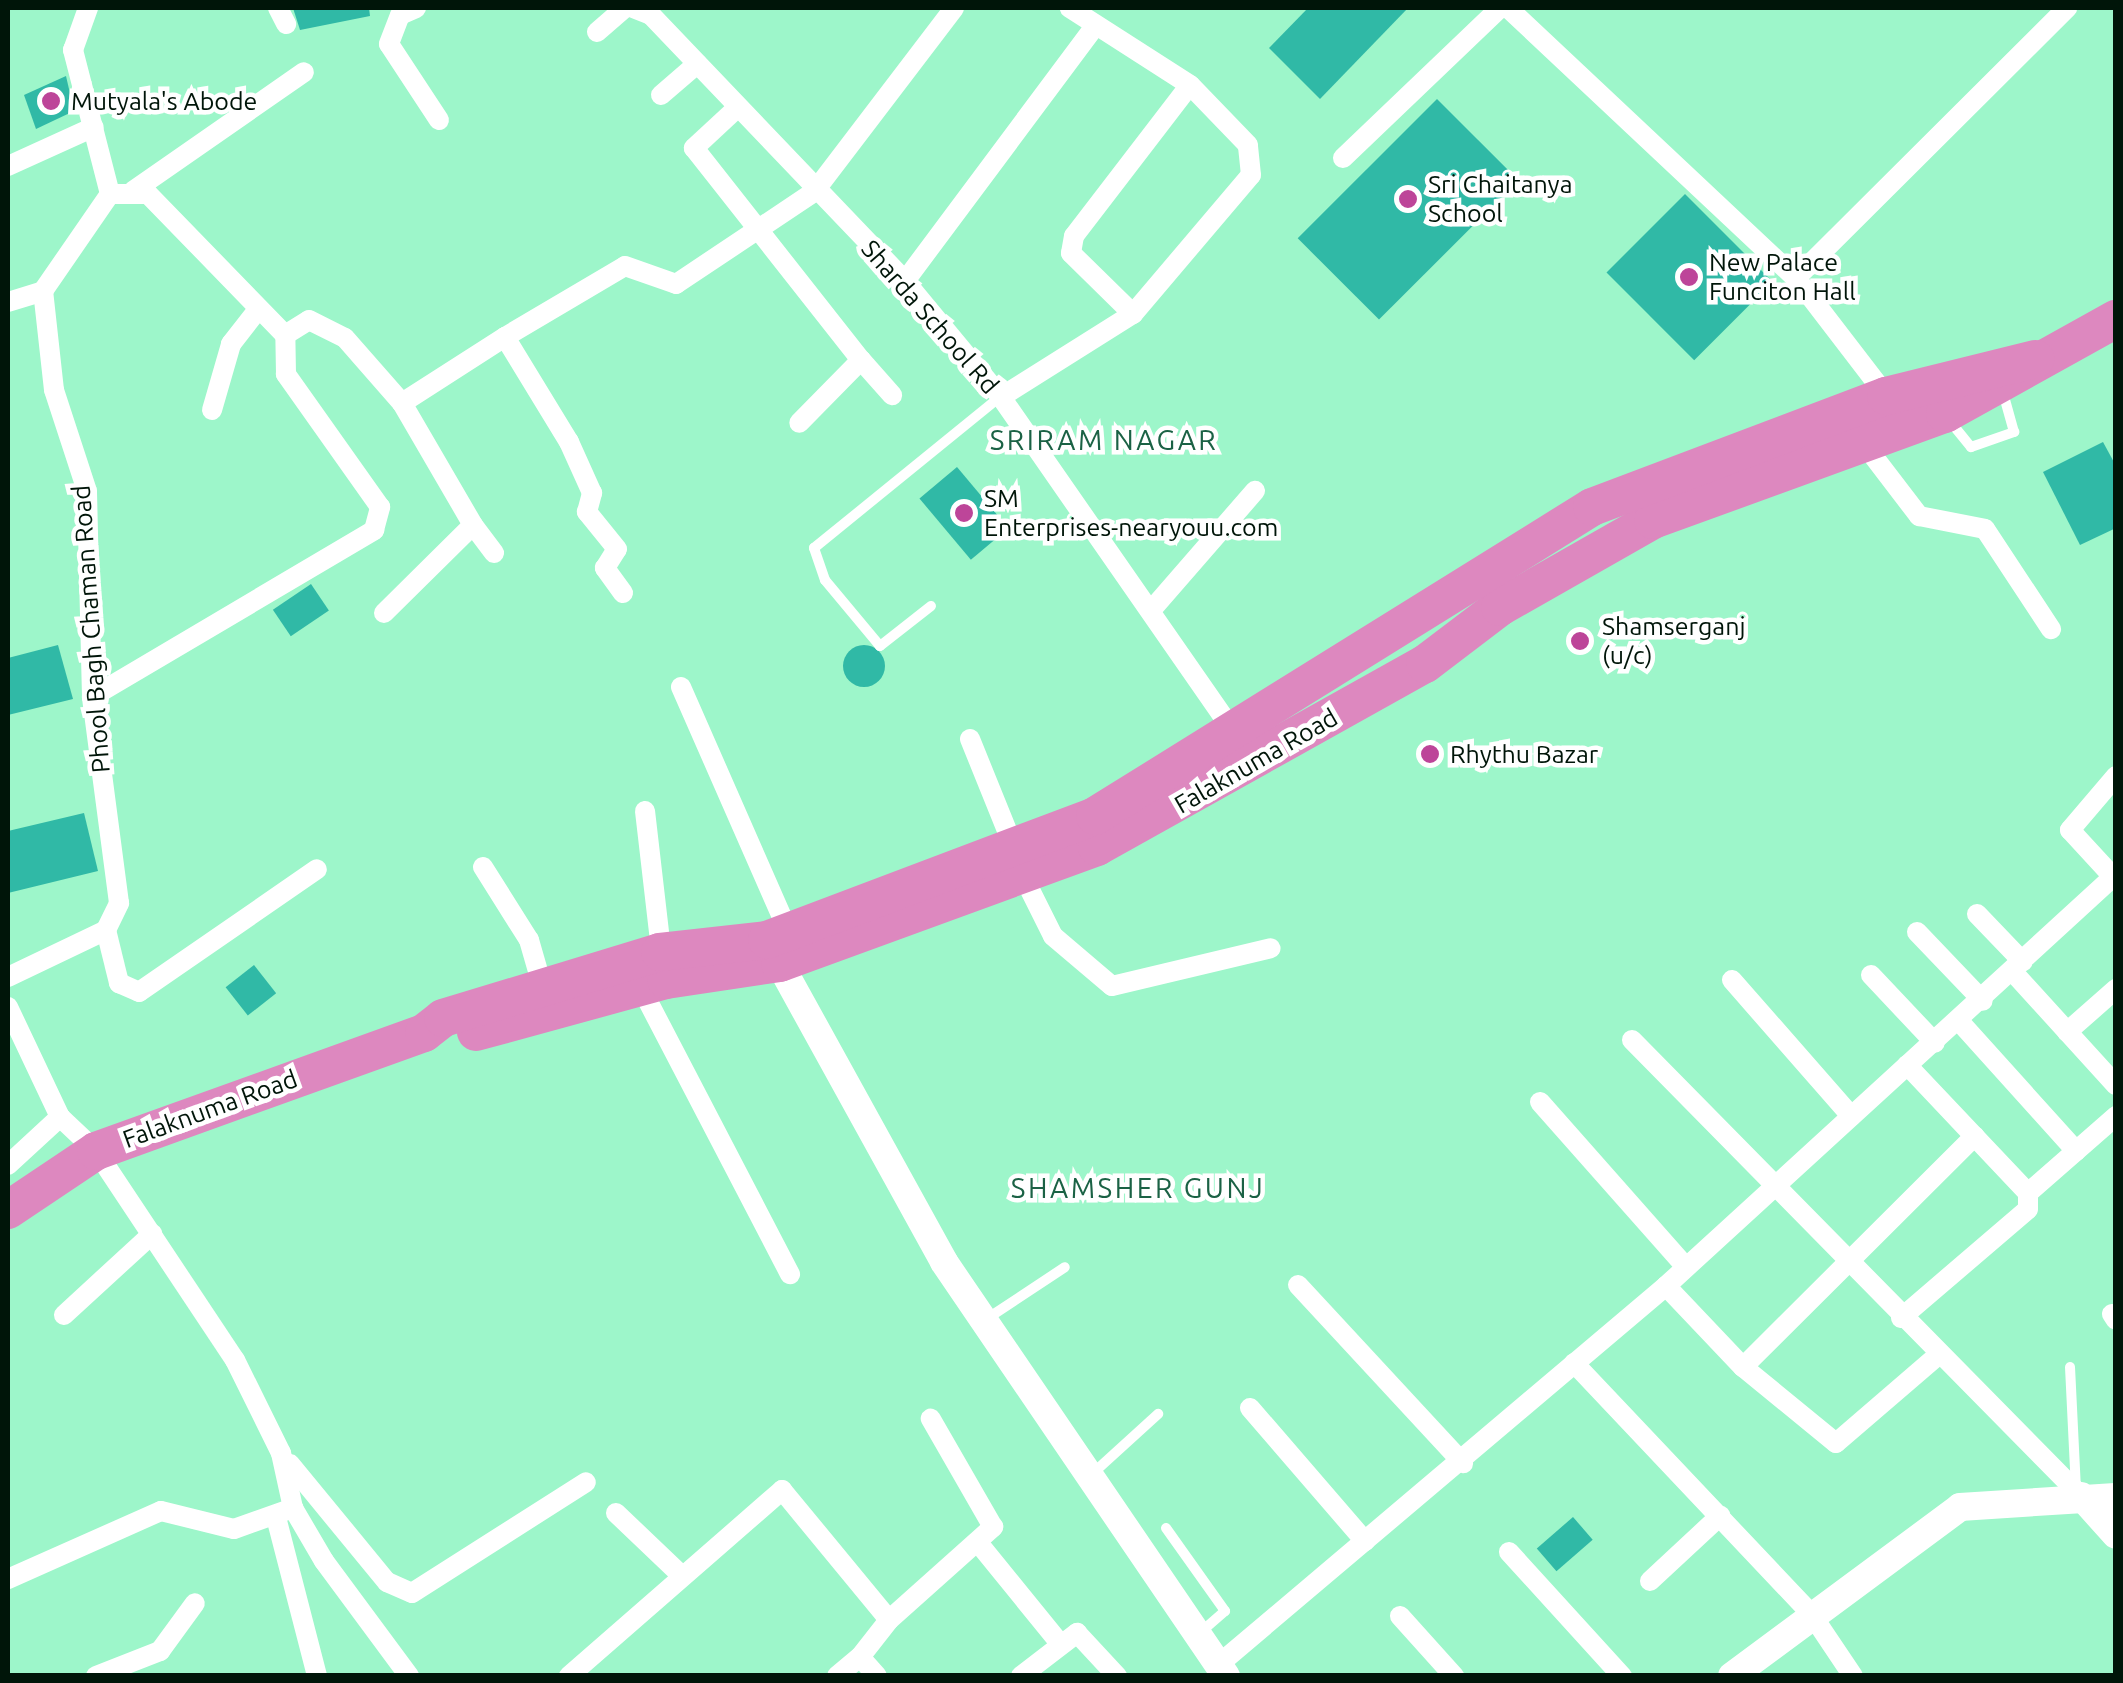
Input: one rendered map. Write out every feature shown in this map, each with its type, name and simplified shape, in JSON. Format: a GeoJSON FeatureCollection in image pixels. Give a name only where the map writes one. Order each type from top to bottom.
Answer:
{"type":"FeatureCollection","features":[{"type":"Feature","properties":{"kind":"highway","name":"Falaknuma Road"},"geometry":{"type":"LineString","coordinates":[[424,1033],[456,1037],[655,973],[778,945],[1018,861],[1137,829],[1242,749],[1592,507],[1886,396],[2036,359],[2116,320]]}},
{"type":"Feature","properties":{"kind":"highway","name":"Falaknuma Road"},"geometry":{"type":"LineString","coordinates":[[1242,749],[1653,520],[1927,420],[2002,388],[2036,359]]}},
{"type":"Feature","properties":{"kind":"highway","name":"Falaknuma Road"},"geometry":{"type":"LineString","coordinates":[[8,1210],[96,1151],[424,1033],[443,1018],[542,985],[655,973]]}},
{"type":"Feature","properties":{"kind":"main road"},"geometry":{"type":"LineString","coordinates":[[778,945],[982,1321],[1086,1479],[1222,1670]]}},
{"type":"Feature","properties":{"kind":"main road"},"geometry":{"type":"LineString","coordinates":[[2078,1493],[2116,1535]]}},
{"type":"Feature","properties":{"kind":"main road"},"geometry":{"type":"LineString","coordinates":[[1732,1676],[1960,1507],[2078,1493],[2116,1497]]}},
{"type":"Feature","properties":{"kind":"street"},"geometry":{"type":"LineString","coordinates":[[11,293],[43,291],[110,194],[73,50],[88,8]]}},
{"type":"Feature","properties":{"kind":"street"},"geometry":{"type":"LineString","coordinates":[[596,32],[636,8]]}},
{"type":"Feature","properties":{"kind":"street","name":"Sharda School Rd"},"geometry":{"type":"LineString","coordinates":[[636,8],[698,64],[814,192],[905,282],[1001,397],[1154,606],[1242,749]]}},
{"type":"Feature","properties":{"kind":"street"},"geometry":{"type":"LineString","coordinates":[[402,403],[625,266],[676,284],[752,225],[814,192],[954,8]]}},
{"type":"Feature","properties":{"kind":"street"},"geometry":{"type":"LineString","coordinates":[[1001,397],[1134,314],[1251,175],[1248,145],[1190,84],[1070,8]]}},
{"type":"Feature","properties":{"kind":"street"},"geometry":{"type":"LineString","coordinates":[[1342,158],[1500,8]]}},
{"type":"Feature","properties":{"kind":"street"},"geometry":{"type":"LineString","coordinates":[[1508,8],[1796,278],[1886,396],[1927,420]]}},
{"type":"Feature","properties":{"kind":"street"},"geometry":{"type":"LineString","coordinates":[[1796,278],[2067,8]]}},
{"type":"Feature","properties":{"kind":"street"},"geometry":{"type":"LineString","coordinates":[[405,10],[388,44],[439,120]]}},
{"type":"Feature","properties":{"kind":"street"},"geometry":{"type":"LineString","coordinates":[[905,282],[1096,25]]}},
{"type":"Feature","properties":{"kind":"street"},"geometry":{"type":"LineString","coordinates":[[660,95],[698,64]]}},
{"type":"Feature","properties":{"kind":"street"},"geometry":{"type":"LineString","coordinates":[[133,192],[304,72]]}},
{"type":"Feature","properties":{"kind":"street"},"geometry":{"type":"LineString","coordinates":[[1134,314],[1071,253],[1074,236],[1190,84]]}},
{"type":"Feature","properties":{"kind":"street"},"geometry":{"type":"LineString","coordinates":[[738,108],[694,148],[892,395]]}},
{"type":"Feature","properties":{"kind":"street"},"geometry":{"type":"LineString","coordinates":[[8,166],[94,127]]}},
{"type":"Feature","properties":{"kind":"street"},"geometry":{"type":"LineString","coordinates":[[92,697],[374,530],[380,507],[286,374],[284,335],[256,312],[148,194],[110,194]]}},
{"type":"Feature","properties":{"kind":"street","name":"Phool Bagh Chaman Road"},"geometry":{"type":"LineString","coordinates":[[43,291],[54,390],[87,491],[92,697],[119,903],[106,930]]}},
{"type":"Feature","properties":{"kind":"street"},"geometry":{"type":"LineString","coordinates":[[212,410],[231,344],[256,312]]}},
{"type":"Feature","properties":{"kind":"street"},"geometry":{"type":"LineString","coordinates":[[284,335],[309,320],[326,325],[402,403],[473,525],[494,553]]}},
{"type":"Feature","properties":{"kind":"street"},"geometry":{"type":"LineString","coordinates":[[505,337],[569,442],[592,493],[587,512],[617,549],[605,568],[623,593]]}},
{"type":"Feature","properties":{"kind":"street"},"geometry":{"type":"LineString","coordinates":[[799,423],[861,360]]}},
{"type":"Feature","properties":{"kind":"street"},"geometry":{"type":"LineString","coordinates":[[1864,444],[1919,516],[1985,529],[2051,629]]}},
{"type":"Feature","properties":{"kind":"street"},"geometry":{"type":"LineString","coordinates":[[1154,606],[1256,492]]}},
{"type":"Feature","properties":{"kind":"street"},"geometry":{"type":"LineString","coordinates":[[384,613],[473,525]]}},
{"type":"Feature","properties":{"kind":"street"},"geometry":{"type":"LineString","coordinates":[[681,687],[778,945]]}},
{"type":"Feature","properties":{"kind":"street"},"geometry":{"type":"LineString","coordinates":[[970,738],[1018,861],[1053,936],[1112,986],[1271,948]]}},
{"type":"Feature","properties":{"kind":"street"},"geometry":{"type":"LineString","coordinates":[[1222,1670],[1366,1541],[1463,1463],[1666,1286],[1771,1186],[1982,1001],[2114,878],[2070,830],[2116,776]]}},
{"type":"Feature","properties":{"kind":"street"},"geometry":{"type":"LineString","coordinates":[[645,811],[655,973],[790,1274]]}},
{"type":"Feature","properties":{"kind":"street"},"geometry":{"type":"LineString","coordinates":[[483,868],[529,940],[542,985]]}},
{"type":"Feature","properties":{"kind":"street"},"geometry":{"type":"LineString","coordinates":[[8,976],[106,930],[120,984],[139,992],[316,869]]}},
{"type":"Feature","properties":{"kind":"street"},"geometry":{"type":"LineString","coordinates":[[1978,914],[2068,1032],[2116,1085]]}},
{"type":"Feature","properties":{"kind":"street"},"geometry":{"type":"LineString","coordinates":[[1917,932],[1982,1001]]}},
{"type":"Feature","properties":{"kind":"street"},"geometry":{"type":"LineString","coordinates":[[1872,975],[1935,1043]]}},
{"type":"Feature","properties":{"kind":"street"},"geometry":{"type":"LineString","coordinates":[[1732,980],[1850,1116]]}},
{"type":"Feature","properties":{"kind":"street"},"geometry":{"type":"LineString","coordinates":[[2068,1032],[2116,989]]}},
{"type":"Feature","properties":{"kind":"street"},"geometry":{"type":"LineString","coordinates":[[8,1007],[60,1117],[96,1151],[235,1360],[281,1453],[387,1582],[412,1592],[586,1482]]}},
{"type":"Feature","properties":{"kind":"street"},"geometry":{"type":"LineString","coordinates":[[1959,1021],[2076,1151]]}},
{"type":"Feature","properties":{"kind":"street"},"geometry":{"type":"LineString","coordinates":[[1632,1040],[1936,1357],[2078,1493]]}},
{"type":"Feature","properties":{"kind":"street"},"geometry":{"type":"LineString","coordinates":[[1900,1318],[2028,1209],[2028,1193],[1907,1065]]}},
{"type":"Feature","properties":{"kind":"street"},"geometry":{"type":"LineString","coordinates":[[1540,1102],[1685,1266]]}},
{"type":"Feature","properties":{"kind":"street"},"geometry":{"type":"LineString","coordinates":[[2028,1193],[2116,1116]]}},
{"type":"Feature","properties":{"kind":"street"},"geometry":{"type":"LineString","coordinates":[[12,1154],[60,1117]]}},
{"type":"Feature","properties":{"kind":"street"},"geometry":{"type":"LineString","coordinates":[[1743,1367],[1976,1136]]}},
{"type":"Feature","properties":{"kind":"street"},"geometry":{"type":"LineString","coordinates":[[64,1315],[152,1234]]}},
{"type":"Feature","properties":{"kind":"street"},"geometry":{"type":"LineString","coordinates":[[1298,1285],[1463,1463]]}},
{"type":"Feature","properties":{"kind":"street"},"geometry":{"type":"LineString","coordinates":[[1666,1286],[1743,1367],[1836,1443],[1936,1357]]}},
{"type":"Feature","properties":{"kind":"street"},"geometry":{"type":"LineString","coordinates":[[1574,1363],[1812,1615],[1852,1676]]}},
{"type":"Feature","properties":{"kind":"street"},"geometry":{"type":"LineString","coordinates":[[1250,1408],[1366,1541]]}},
{"type":"Feature","properties":{"kind":"street"},"geometry":{"type":"LineString","coordinates":[[837,1676],[860,1658],[889,1620],[980,1545],[993,1520],[931,1419]]}},
{"type":"Feature","properties":{"kind":"street"},"geometry":{"type":"LineString","coordinates":[[281,1453],[285,1514],[317,1676]]}},
{"type":"Feature","properties":{"kind":"street"},"geometry":{"type":"LineString","coordinates":[[569,1676],[680,1574],[782,1490],[889,1620]]}},
{"type":"Feature","properties":{"kind":"street"},"geometry":{"type":"LineString","coordinates":[[8,1580],[161,1510],[182,1509],[216,1529],[285,1514]]}},
{"type":"Feature","properties":{"kind":"street"},"geometry":{"type":"LineString","coordinates":[[616,1513],[680,1574]]}},
{"type":"Feature","properties":{"kind":"street"},"geometry":{"type":"LineString","coordinates":[[285,1514],[410,1676]]}},
{"type":"Feature","properties":{"kind":"street"},"geometry":{"type":"LineString","coordinates":[[1650,1581],[1720,1516]]}},
{"type":"Feature","properties":{"kind":"street"},"geometry":{"type":"LineString","coordinates":[[980,1545],[1058,1642]]}},
{"type":"Feature","properties":{"kind":"street"},"geometry":{"type":"LineString","coordinates":[[1509,1552],[1622,1676]]}},
{"type":"Feature","properties":{"kind":"street"},"geometry":{"type":"LineString","coordinates":[[96,1676],[160,1651],[195,1602]]}},
{"type":"Feature","properties":{"kind":"street"},"geometry":{"type":"LineString","coordinates":[[1400,1616],[1454,1676]]}},
{"type":"Feature","properties":{"kind":"street"},"geometry":{"type":"LineString","coordinates":[[1021,1676],[1058,1642],[1087,1638],[1116,1676]]}},
{"type":"Feature","properties":{"kind":"street"},"geometry":{"type":"LineString","coordinates":[[860,1658],[877,1676]]}},
{"type":"Feature","properties":{"kind":"lane"},"geometry":{"type":"LineString","coordinates":[[931,606],[880,646],[861,632],[814,551],[1001,397]]}},
{"type":"Feature","properties":{"kind":"lane"},"geometry":{"type":"LineString","coordinates":[[982,1321],[1064,1266]]}},
{"type":"Feature","properties":{"kind":"lane"},"geometry":{"type":"LineString","coordinates":[[2070,1367],[2078,1493]]}},
{"type":"Feature","properties":{"kind":"lane"},"geometry":{"type":"LineString","coordinates":[[1086,1479],[1158,1414]]}},
{"type":"Feature","properties":{"kind":"lane"},"geometry":{"type":"LineString","coordinates":[[1166,1528],[1225,1611],[1197,1636]]}},
{"type":"Feature","properties":{"kind":"building"},"geometry":{"type":"Polygon","coordinates":[[[293,8],[369,8],[370,16],[300,30],[293,8]]]}},
{"type":"Feature","properties":{"kind":"building"},"geometry":{"type":"Polygon","coordinates":[[[1308,8],[1408,8],[1320,99],[1269,48],[1308,8]]]}},
{"type":"Feature","properties":{"kind":"building","name":"Mutyala's Abode"},"geometry":{"type":"Polygon","coordinates":[[[66,76],[74,111],[36,129],[24,95],[66,76]]]}},
{"type":"Feature","properties":{"kind":"building"},"geometry":{"type":"Polygon","coordinates":[[[1437,99],[1518,180],[1379,320],[1298,238],[1437,99]]]}},
{"type":"Feature","properties":{"kind":"building","name":"New Palace Funciton Hall"},"geometry":{"type":"Polygon","coordinates":[[[1685,194],[1773,282],[1694,360],[1607,272],[1685,194]]]}},
{"type":"Feature","properties":{"kind":"building"},"geometry":{"type":"Polygon","coordinates":[[[2103,442],[2116,466],[2116,528],[2080,545],[2043,472],[2103,442]]]}},
{"type":"Feature","properties":{"kind":"building","name":"SM Enterprises-nearyouu.com"},"geometry":{"type":"Polygon","coordinates":[[[957,467],[1008,528],[971,560],[919,498],[957,467]]]}},
{"type":"Feature","properties":{"kind":"building"},"geometry":{"type":"Polygon","coordinates":[[[311,584],[329,611],[291,636],[273,610],[311,584]]]}},
{"type":"Feature","properties":{"kind":"building"},"geometry":{"type":"Polygon","coordinates":[[[58,645],[73,699],[8,715],[8,658],[58,645]]]}},
{"type":"Feature","properties":{"kind":"building"},"geometry":{"type":"Polygon","coordinates":[[[864,645],[879,651],[885,666],[879,681],[864,687],[849,681],[843,666],[849,651],[864,645]]]}},
{"type":"Feature","properties":{"kind":"building"},"geometry":{"type":"Polygon","coordinates":[[[84,813],[98,871],[8,893],[8,831],[84,813]]]}},
{"type":"Feature","properties":{"kind":"building"},"geometry":{"type":"Polygon","coordinates":[[[254,965],[276,993],[248,1016],[226,987],[254,965]]]}},
{"type":"Feature","properties":{"kind":"building"},"geometry":{"type":"Polygon","coordinates":[[[1573,1517],[1593,1540],[1556,1571],[1537,1548],[1573,1517]]]}},
{"type":"Feature","properties":{"kind":"place","name":"Mutyala's Abode"},"geometry":{"type":"Point","coordinates":[51,101]}},
{"type":"Feature","properties":{"kind":"place","name":"Sri Chaitanya School"},"geometry":{"type":"Point","coordinates":[1408,199]}},
{"type":"Feature","properties":{"kind":"place","name":"New Palace Funciton Hall"},"geometry":{"type":"Point","coordinates":[1689,277]}},
{"type":"Feature","properties":{"kind":"place","name":"SM Enterprises-nearyouu.com"},"geometry":{"type":"Point","coordinates":[964,513]}},
{"type":"Feature","properties":{"kind":"place","name":"Shamserganj (u/c)"},"geometry":{"type":"Point","coordinates":[1580,641]}},
{"type":"Feature","properties":{"kind":"place","name":"Rhythu Bazar"},"geometry":{"type":"Point","coordinates":[1430,754]}},
{"type":"Feature","properties":{"kind":"district","name":"SRIRAM NAGAR"},"geometry":{"type":"Point","coordinates":[1104,440]}},
{"type":"Feature","properties":{"kind":"district","name":"SHAMSHER GUNJ"},"geometry":{"type":"Point","coordinates":[1138,1188]}}]}
